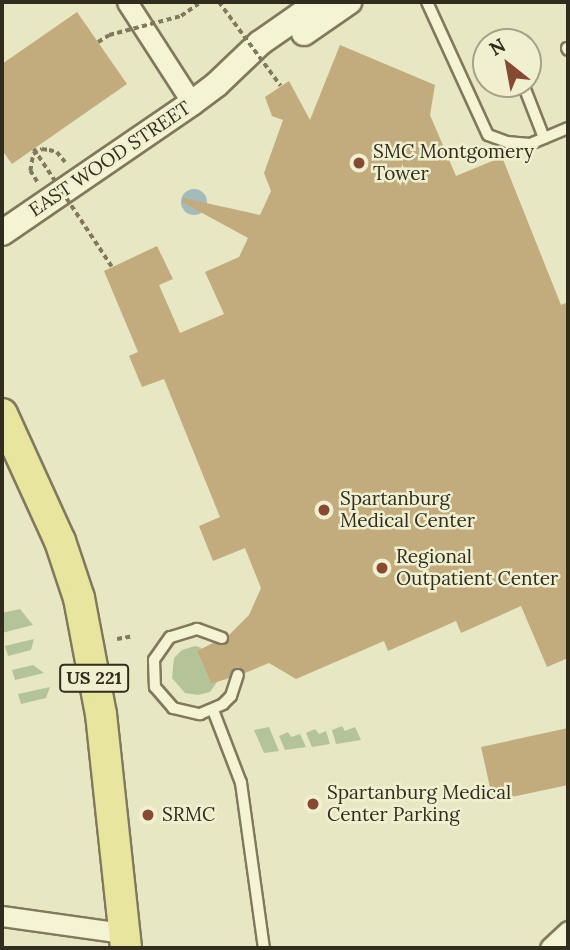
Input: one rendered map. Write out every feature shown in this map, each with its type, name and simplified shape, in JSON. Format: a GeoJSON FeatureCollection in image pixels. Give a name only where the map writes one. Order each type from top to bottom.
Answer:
{"type":"FeatureCollection","features":[{"type":"Feature","properties":{"kind":"main road","name":"US 221"},"geometry":{"type":"LineString","coordinates":[[2,414],[60,541],[79,598],[101,714],[125,941]]}},
{"type":"Feature","properties":{"kind":"street"},"geometry":{"type":"LineString","coordinates":[[127,2],[192,103]]}},
{"type":"Feature","properties":{"kind":"street","name":"EAST WOOD STREET"},"geometry":{"type":"LineString","coordinates":[[2,233],[217,85],[260,44],[319,2]]}},
{"type":"Feature","properties":{"kind":"street","name":"EAST WOOD STREET"},"geometry":{"type":"LineString","coordinates":[[217,85],[247,74],[349,2]]}},
{"type":"Feature","properties":{"kind":"street"},"geometry":{"type":"LineString","coordinates":[[2,916],[125,941]]}},
{"type":"Feature","properties":{"kind":"street"},"geometry":{"type":"LineString","coordinates":[[551,948],[568,931]]}},
{"type":"Feature","properties":{"kind":"lane"},"geometry":{"type":"LineString","coordinates":[[427,2],[488,135],[507,142],[530,144],[568,128]]}},
{"type":"Feature","properties":{"kind":"lane"},"geometry":{"type":"LineString","coordinates":[[528,98],[544,138]]}},
{"type":"Feature","properties":{"kind":"lane"},"geometry":{"type":"LineString","coordinates":[[222,638],[197,629],[170,637],[160,647],[152,673],[162,699],[173,708],[186,713],[214,710],[231,696],[238,675]]}},
{"type":"Feature","properties":{"kind":"lane"},"geometry":{"type":"LineString","coordinates":[[214,710],[241,783],[264,948]]}},
{"type":"Feature","properties":{"kind":"path"},"geometry":{"type":"LineString","coordinates":[[219,2],[281,86]]}},
{"type":"Feature","properties":{"kind":"path"},"geometry":{"type":"LineString","coordinates":[[98,42],[109,34],[181,16],[198,4]]}},
{"type":"Feature","properties":{"kind":"path"},"geometry":{"type":"LineString","coordinates":[[34,149],[112,267]]}},
{"type":"Feature","properties":{"kind":"path"},"geometry":{"type":"LineString","coordinates":[[37,182],[30,171],[33,154],[43,149],[50,150],[57,152],[65,162]]}},
{"type":"Feature","properties":{"kind":"path"},"geometry":{"type":"LineString","coordinates":[[117,639],[134,636]]}},
{"type":"Feature","properties":{"kind":"green space"},"geometry":{"type":"Polygon","coordinates":[[[20,609],[33,625],[2,633],[2,613],[20,609]]]}},
{"type":"Feature","properties":{"kind":"green space"},"geometry":{"type":"Polygon","coordinates":[[[34,639],[31,650],[8,656],[5,646],[34,639]]]}},
{"type":"Feature","properties":{"kind":"green space"},"geometry":{"type":"Polygon","coordinates":[[[195,646],[202,648],[197,651],[211,684],[217,682],[210,692],[198,695],[185,693],[172,678],[174,658],[182,650],[195,646]]]}},
{"type":"Feature","properties":{"kind":"green space"},"geometry":{"type":"Polygon","coordinates":[[[33,665],[44,673],[15,680],[12,670],[33,665]]]}},
{"type":"Feature","properties":{"kind":"green space"},"geometry":{"type":"Polygon","coordinates":[[[50,687],[46,698],[21,704],[18,694],[50,687]]]}},
{"type":"Feature","properties":{"kind":"green space"},"geometry":{"type":"Polygon","coordinates":[[[342,726],[345,731],[355,727],[361,740],[336,744],[332,730],[342,726]]]}},
{"type":"Feature","properties":{"kind":"green space"},"geometry":{"type":"Polygon","coordinates":[[[269,727],[279,751],[264,753],[254,730],[269,727]]]}},
{"type":"Feature","properties":{"kind":"green space"},"geometry":{"type":"Polygon","coordinates":[[[315,729],[319,734],[326,731],[330,744],[312,747],[306,733],[315,729]]]}},
{"type":"Feature","properties":{"kind":"green space"},"geometry":{"type":"Polygon","coordinates":[[[288,732],[291,737],[300,734],[306,747],[285,750],[279,736],[288,732]]]}},
{"type":"Feature","properties":{"kind":"water"},"geometry":{"type":"Polygon","coordinates":[[[194,189],[204,192],[207,202],[204,212],[194,215],[184,212],[181,202],[184,192],[194,189]]]}},
{"type":"Feature","properties":{"kind":"building"},"geometry":{"type":"Polygon","coordinates":[[[77,12],[127,84],[12,164],[2,150],[2,64],[77,12]]]}},
{"type":"Feature","properties":{"kind":"building"},"geometry":{"type":"Polygon","coordinates":[[[340,45],[435,85],[430,115],[456,176],[502,157],[561,305],[568,302],[568,658],[547,667],[521,606],[461,633],[456,621],[388,651],[384,641],[296,679],[269,663],[245,673],[236,668],[229,678],[211,684],[197,651],[213,643],[227,643],[229,635],[249,615],[261,588],[245,548],[213,561],[199,526],[220,517],[164,379],[142,387],[129,356],[138,352],[104,271],[157,246],[173,279],[159,285],[180,333],[224,314],[205,272],[239,257],[248,238],[182,202],[183,198],[260,215],[271,191],[264,173],[283,120],[272,116],[265,97],[289,81],[310,120],[340,45]]]}},
{"type":"Feature","properties":{"kind":"building"},"geometry":{"type":"Polygon","coordinates":[[[568,728],[568,785],[493,801],[481,747],[568,728]]]}},
{"type":"Feature","properties":{"kind":"place","name":"SMC Montgomery Tower"},"geometry":{"type":"Point","coordinates":[359,163]}},
{"type":"Feature","properties":{"kind":"place","name":"Spartanburg Medical Center"},"geometry":{"type":"Point","coordinates":[324,510]}},
{"type":"Feature","properties":{"kind":"place","name":"Regional Outpatient Center"},"geometry":{"type":"Point","coordinates":[382,568]}},
{"type":"Feature","properties":{"kind":"place","name":"Spartanburg Medical Center Parking"},"geometry":{"type":"Point","coordinates":[313,804]}},
{"type":"Feature","properties":{"kind":"place","name":"SRMC"},"geometry":{"type":"Point","coordinates":[148,815]}}]}
